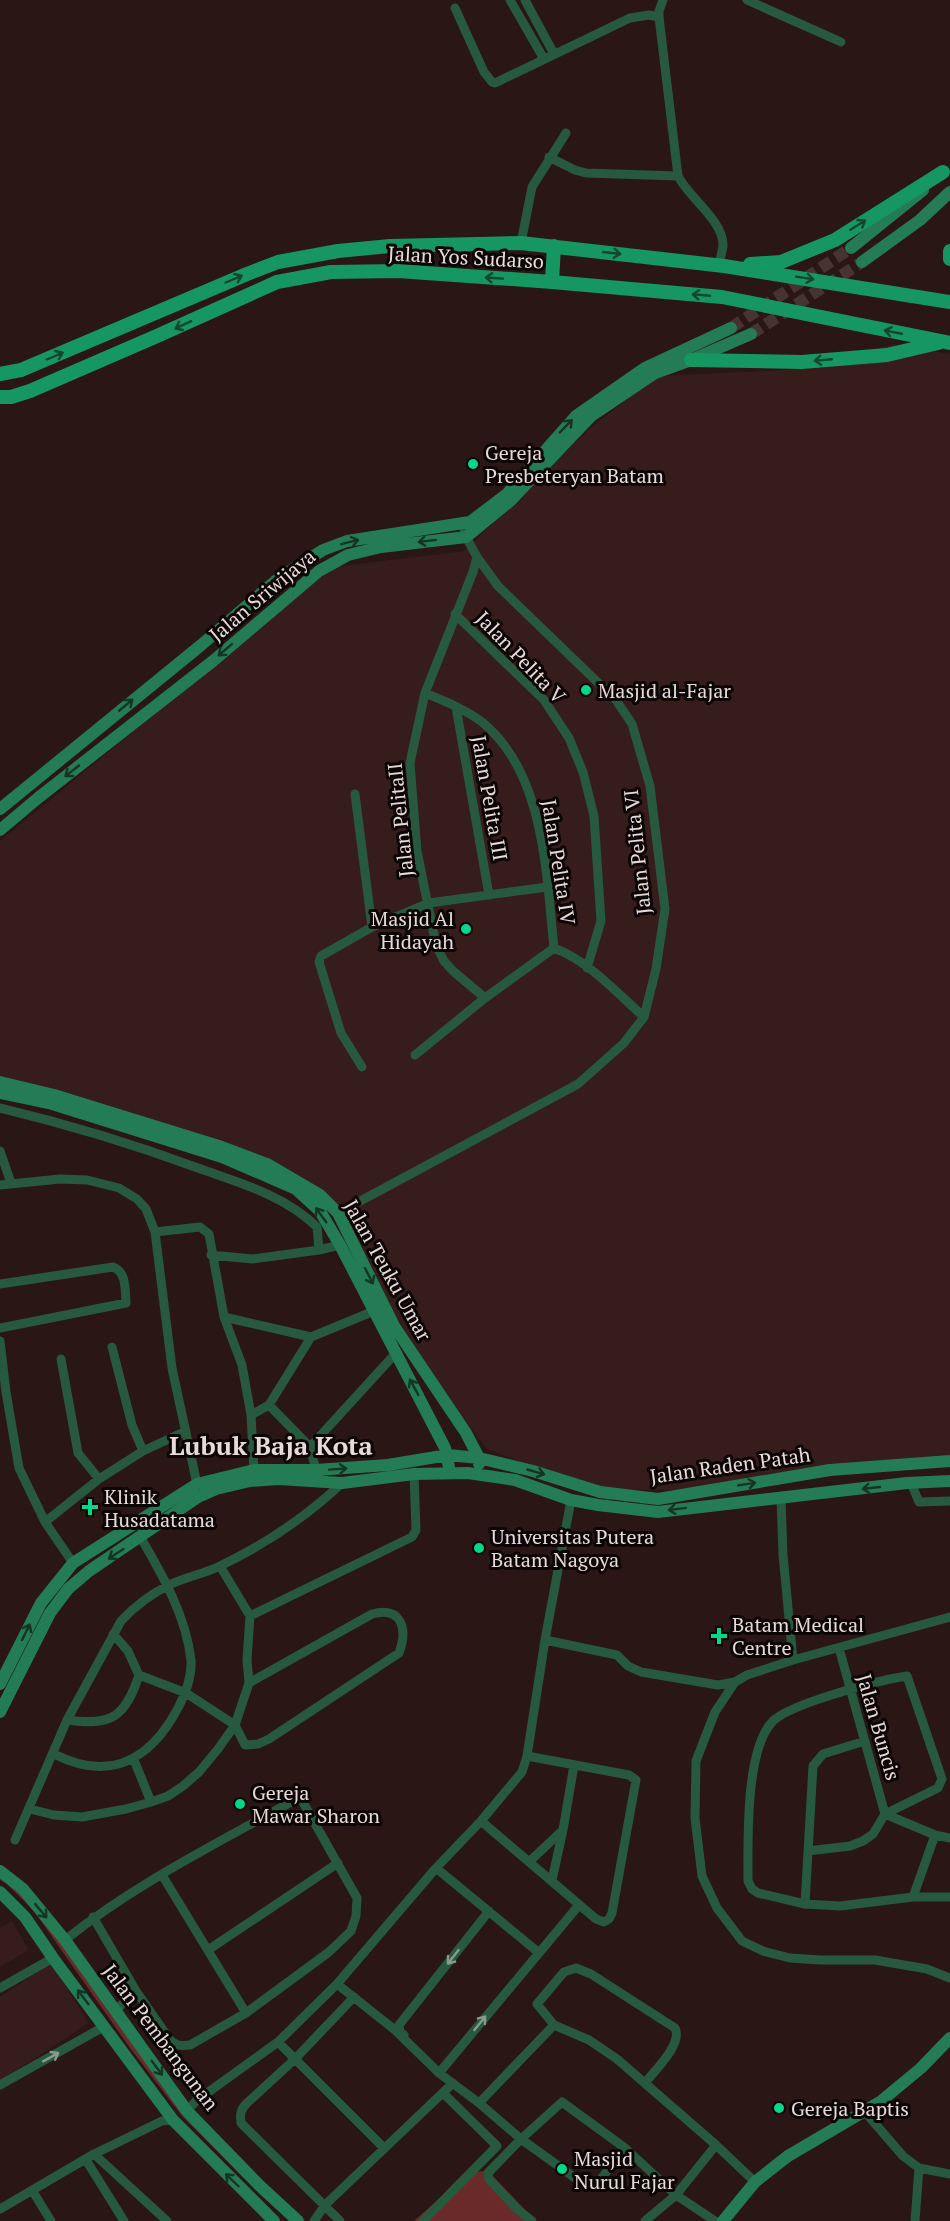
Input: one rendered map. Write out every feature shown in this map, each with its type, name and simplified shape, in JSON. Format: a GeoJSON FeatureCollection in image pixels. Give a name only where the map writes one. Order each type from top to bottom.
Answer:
{"type":"FeatureCollection","features":[{"type":"Feature","properties":{"kind":"main road"},"geometry":{"type":"LineString","coordinates":[[851,248],[904,207],[946,169]]}},
{"type":"Feature","properties":{"kind":"main road"},"geometry":{"type":"LineString","coordinates":[[722,265],[781,262],[793,259],[834,240],[946,169]]}},
{"type":"Feature","properties":{"kind":"main road"},"geometry":{"type":"LineString","coordinates":[[862,262],[920,220],[950,192]]}},
{"type":"Feature","properties":{"kind":"main road","name":"Jalan Yos Sudarso"},"geometry":{"type":"LineString","coordinates":[[0,374],[21,370],[247,273],[278,262],[338,251],[390,246],[521,243],[554,246],[722,265],[950,302]]}},
{"type":"Feature","properties":{"kind":"main road"},"geometry":{"type":"LineString","coordinates":[[552,282],[554,246]]}},
{"type":"Feature","properties":{"kind":"main road"},"geometry":{"type":"LineString","coordinates":[[950,250],[950,259]]}},
{"type":"Feature","properties":{"kind":"main road","name":"Jalan Yos Sudarso"},"geometry":{"type":"LineString","coordinates":[[0,397],[11,397],[30,391],[277,282],[310,274],[398,271],[722,297],[947,343]]}},
{"type":"Feature","properties":{"kind":"main road","name":"Jalan Sriwijaya"},"geometry":{"type":"LineString","coordinates":[[0,809],[200,646],[279,578],[323,550],[347,542],[463,525],[470,522],[507,494],[576,416],[645,368],[731,328]]}},
{"type":"Feature","properties":{"kind":"main road"},"geometry":{"type":"LineString","coordinates":[[466,537],[510,501],[591,416],[655,373],[751,334]]}},
{"type":"Feature","properties":{"kind":"main road"},"geometry":{"type":"LineString","coordinates":[[691,360],[802,362],[887,356],[947,343]]}},
{"type":"Feature","properties":{"kind":"main road","name":"Jalan Sriwijaya"},"geometry":{"type":"LineString","coordinates":[[0,830],[213,661],[310,577],[332,562],[348,555],[381,547],[466,537]]}},
{"type":"Feature","properties":{"kind":"main road"},"geometry":{"type":"LineString","coordinates":[[153,683],[165,698]]}},
{"type":"Feature","properties":{"kind":"main road","name":"Jalan Teuku Umar"},"geometry":{"type":"LineString","coordinates":[[0,1082],[76,1102],[222,1147],[267,1164],[320,1195],[338,1213],[394,1326],[466,1433],[479,1458]]}},
{"type":"Feature","properties":{"kind":"main road","name":"Jalan Teuku Umar"},"geometry":{"type":"LineString","coordinates":[[0,1093],[49,1103],[222,1158],[296,1189],[320,1211],[340,1245],[448,1455],[450,1473]]}},
{"type":"Feature","properties":{"kind":"main road","name":"Jalan Raden Patah"},"geometry":{"type":"LineString","coordinates":[[0,1684],[41,1603],[73,1563],[197,1484],[254,1470],[316,1470],[388,1465],[448,1455],[479,1458],[534,1471],[600,1492],[658,1499],[830,1470],[950,1461]]}},
{"type":"Feature","properties":{"kind":"main road"},"geometry":{"type":"LineString","coordinates":[[478,1474],[479,1458]]}},
{"type":"Feature","properties":{"kind":"main road","name":"Jalan Raden Patah"},"geometry":{"type":"LineString","coordinates":[[0,1712],[50,1612],[68,1590],[89,1571],[141,1538],[198,1497],[216,1489],[250,1480],[279,1479],[342,1483],[414,1474],[478,1474],[515,1480],[571,1500],[658,1512],[911,1483],[950,1481]]}},
{"type":"Feature","properties":{"kind":"main road","name":"Jalan Pembangunan"},"geometry":{"type":"LineString","coordinates":[[0,1871],[22,1889],[65,1940],[187,2110],[260,2186],[298,2221]]}},
{"type":"Feature","properties":{"kind":"main road","name":"Jalan Pembangunan"},"geometry":{"type":"LineString","coordinates":[[0,1892],[26,1917],[53,1958],[173,2120],[274,2221]]}},
{"type":"Feature","properties":{"kind":"main road"},"geometry":{"type":"LineString","coordinates":[[723,2221],[755,2182],[788,2156],[865,2112],[906,2082],[950,2038]]}},
{"type":"Feature","properties":{"kind":"main road"},"geometry":{"type":"LineString","coordinates":[[250,2197],[260,2186]]}},
{"type":"Feature","properties":{"kind":"street"},"geometry":{"type":"LineString","coordinates":[[510,0],[544,59]]}},
{"type":"Feature","properties":{"kind":"street"},"geometry":{"type":"LineString","coordinates":[[525,0],[554,54]]}},
{"type":"Feature","properties":{"kind":"street"},"geometry":{"type":"LineString","coordinates":[[663,0],[659,16],[678,176],[693,198],[711,214],[723,244],[722,265]]}},
{"type":"Feature","properties":{"kind":"street"},"geometry":{"type":"LineString","coordinates":[[747,0],[841,42]]}},
{"type":"Feature","properties":{"kind":"street"},"geometry":{"type":"LineString","coordinates":[[455,8],[484,72],[495,83],[630,18],[659,16]]}},
{"type":"Feature","properties":{"kind":"street"},"geometry":{"type":"LineString","coordinates":[[521,243],[532,187],[566,133]]}},
{"type":"Feature","properties":{"kind":"street"},"geometry":{"type":"LineString","coordinates":[[549,157],[586,173],[678,176]]}},
{"type":"Feature","properties":{"kind":"street","name":"Jalan Pelita VI"},"geometry":{"type":"LineString","coordinates":[[338,1213],[578,1084],[624,1043],[645,1017],[656,969],[665,909],[650,786],[632,724],[616,700],[498,586],[477,557],[466,537],[463,525]]}},
{"type":"Feature","properties":{"kind":"street","name":"Jalan PelitaII"},"geometry":{"type":"LineString","coordinates":[[477,557],[425,693],[410,763],[417,851],[436,945],[453,972],[485,998]]}},
{"type":"Feature","properties":{"kind":"street","name":"Jalan Pelita V"},"geometry":{"type":"LineString","coordinates":[[454,614],[544,700],[569,738],[583,772],[594,816],[602,921],[587,968]]}},
{"type":"Feature","properties":{"kind":"street","name":"Jalan Pelita IV"},"geometry":{"type":"LineString","coordinates":[[415,1055],[485,998],[554,948],[537,820],[530,791],[521,771],[499,740],[482,722],[425,693]]}},
{"type":"Feature","properties":{"kind":"street","name":"Jalan Pelita III"},"geometry":{"type":"LineString","coordinates":[[456,707],[489,895]]}},
{"type":"Feature","properties":{"kind":"street"},"geometry":{"type":"LineString","coordinates":[[355,794],[372,927]]}},
{"type":"Feature","properties":{"kind":"street"},"geometry":{"type":"LineString","coordinates":[[362,1066],[341,1033],[319,962],[323,954],[372,927],[429,903],[547,887]]}},
{"type":"Feature","properties":{"kind":"street"},"geometry":{"type":"LineString","coordinates":[[554,948],[587,968],[645,1017]]}},
{"type":"Feature","properties":{"kind":"street"},"geometry":{"type":"LineString","coordinates":[[0,1108],[143,1148],[280,1199],[303,1213],[317,1227],[319,1250]]}},
{"type":"Feature","properties":{"kind":"street"},"geometry":{"type":"LineString","coordinates":[[0,1151],[11,1183]]}},
{"type":"Feature","properties":{"kind":"street"},"geometry":{"type":"LineString","coordinates":[[0,1185],[60,1179],[87,1180],[119,1188],[137,1199],[146,1209],[155,1232],[172,1368],[197,1484]]}},
{"type":"Feature","properties":{"kind":"street"},"geometry":{"type":"LineString","coordinates":[[155,1232],[200,1227],[209,1234],[224,1317],[242,1365],[251,1415],[254,1470]]}},
{"type":"Feature","properties":{"kind":"street"},"geometry":{"type":"LineString","coordinates":[[211,1255],[252,1259],[340,1245]]}},
{"type":"Feature","properties":{"kind":"street"},"geometry":{"type":"LineString","coordinates":[[0,1284],[113,1267],[119,1269],[122,1275],[126,1303],[0,1328]]}},
{"type":"Feature","properties":{"kind":"street"},"geometry":{"type":"LineString","coordinates":[[251,1415],[268,1405],[311,1337],[374,1311]]}},
{"type":"Feature","properties":{"kind":"street"},"geometry":{"type":"LineString","coordinates":[[224,1317],[311,1337]]}},
{"type":"Feature","properties":{"kind":"street"},"geometry":{"type":"LineString","coordinates":[[0,1341],[3,1392],[20,1468],[45,1522],[73,1563]]}},
{"type":"Feature","properties":{"kind":"street"},"geometry":{"type":"LineString","coordinates":[[112,1347],[132,1425],[143,1451]]}},
{"type":"Feature","properties":{"kind":"street"},"geometry":{"type":"LineString","coordinates":[[310,1447],[395,1354]]}},
{"type":"Feature","properties":{"kind":"street"},"geometry":{"type":"LineString","coordinates":[[61,1359],[78,1453],[99,1479]]}},
{"type":"Feature","properties":{"kind":"street"},"geometry":{"type":"LineString","coordinates":[[268,1405],[310,1447],[316,1470]]}},
{"type":"Feature","properties":{"kind":"street"},"geometry":{"type":"LineString","coordinates":[[45,1522],[99,1479],[143,1451],[186,1431]]}},
{"type":"Feature","properties":{"kind":"street"},"geometry":{"type":"LineString","coordinates":[[250,1616],[412,1537],[416,1530],[414,1474]]}},
{"type":"Feature","properties":{"kind":"street"},"geometry":{"type":"LineString","coordinates":[[15,1840],[67,1720],[121,1621],[132,1609],[168,1585],[220,1566],[303,1518],[342,1483]]}},
{"type":"Feature","properties":{"kind":"street"},"geometry":{"type":"LineString","coordinates":[[911,1483],[919,1502],[950,1501]]}},
{"type":"Feature","properties":{"kind":"street"},"geometry":{"type":"LineString","coordinates":[[781,1498],[783,1556],[793,1660]]}},
{"type":"Feature","properties":{"kind":"street"},"geometry":{"type":"LineString","coordinates":[[187,2110],[196,2101],[278,2042],[337,1984],[522,1772],[527,1756],[545,1640],[571,1500]]}},
{"type":"Feature","properties":{"kind":"street"},"geometry":{"type":"LineString","coordinates":[[54,1754],[80,1765],[107,1767],[134,1760],[169,1726],[186,1693],[191,1661],[185,1632],[168,1585],[141,1538]]}},
{"type":"Feature","properties":{"kind":"street"},"geometry":{"type":"LineString","coordinates":[[30,1809],[54,1815],[82,1817],[126,1809],[168,1796],[199,1772],[235,1725],[249,1683],[247,1660],[250,1616],[220,1566]]}},
{"type":"Feature","properties":{"kind":"street"},"geometry":{"type":"LineString","coordinates":[[138,1675],[186,1693],[235,1725],[245,1745],[258,1744],[399,1653],[404,1631],[398,1618],[391,1613],[381,1611],[372,1614],[249,1683]]}},
{"type":"Feature","properties":{"kind":"street"},"geometry":{"type":"LineString","coordinates":[[950,1617],[793,1660],[747,1675],[735,1683],[716,1712],[696,1761],[695,1818],[702,1876],[717,1908],[742,1941],[776,1955],[821,1960],[875,1960],[927,1969],[950,1978]]}},
{"type":"Feature","properties":{"kind":"street"},"geometry":{"type":"LineString","coordinates":[[67,1720],[87,1723],[111,1719],[122,1712],[132,1697],[138,1675],[128,1651],[113,1634]]}},
{"type":"Feature","properties":{"kind":"street"},"geometry":{"type":"LineString","coordinates":[[545,1640],[617,1655],[628,1666],[641,1672],[718,1685],[735,1683]]}},
{"type":"Feature","properties":{"kind":"street","name":"Jalan Buncis"},"geometry":{"type":"LineString","coordinates":[[839,1648],[885,1814]]}},
{"type":"Feature","properties":{"kind":"street"},"geometry":{"type":"LineString","coordinates":[[808,1851],[850,1846],[863,1841],[873,1834],[885,1814],[938,1788],[942,1779],[907,1676],[794,1707],[773,1721],[760,1740],[750,1793],[748,1881],[752,1889],[758,1893],[805,1904],[849,1906],[913,1897],[950,1897]]}},
{"type":"Feature","properties":{"kind":"street"},"geometry":{"type":"LineString","coordinates":[[805,1904],[813,1766],[823,1754],[865,1741]]}},
{"type":"Feature","properties":{"kind":"street"},"geometry":{"type":"LineString","coordinates":[[481,1821],[596,1919],[604,1922],[609,1919],[612,1913],[636,1780],[629,1775],[527,1756]]}},
{"type":"Feature","properties":{"kind":"street"},"geometry":{"type":"LineString","coordinates":[[134,1760],[151,1802]]}},
{"type":"Feature","properties":{"kind":"street"},"geometry":{"type":"LineString","coordinates":[[552,1880],[574,1766]]}},
{"type":"Feature","properties":{"kind":"street"},"geometry":{"type":"LineString","coordinates":[[65,1940],[93,1917],[162,1875],[300,1797],[357,1898],[356,1916],[351,1931],[329,1952],[246,2013],[190,2045],[182,2046],[170,2040],[136,1991],[93,1917]]}},
{"type":"Feature","properties":{"kind":"street"},"geometry":{"type":"LineString","coordinates":[[885,1814],[935,1835],[950,1838]]}},
{"type":"Feature","properties":{"kind":"street"},"geometry":{"type":"LineString","coordinates":[[530,1861],[563,1830]]}},
{"type":"Feature","properties":{"kind":"street"},"geometry":{"type":"LineString","coordinates":[[913,1897],[935,1835]]}},
{"type":"Feature","properties":{"kind":"street"},"geometry":{"type":"LineString","coordinates":[[208,1950],[338,1863]]}},
{"type":"Feature","properties":{"kind":"street"},"geometry":{"type":"LineString","coordinates":[[436,1868],[538,1952]]}},
{"type":"Feature","properties":{"kind":"street"},"geometry":{"type":"LineString","coordinates":[[162,1875],[246,2013]]}},
{"type":"Feature","properties":{"kind":"street"},"geometry":{"type":"LineString","coordinates":[[441,2071],[579,1905]]}},
{"type":"Feature","properties":{"kind":"street"},"geometry":{"type":"LineString","coordinates":[[489,1911],[399,2025],[399,2030],[453,2083],[521,2139],[582,2183],[597,2184],[626,2148]]}},
{"type":"Feature","properties":{"kind":"street"},"geometry":{"type":"LineString","coordinates":[[0,1988],[53,1958]]}},
{"type":"Feature","properties":{"kind":"street"},"geometry":{"type":"LineString","coordinates":[[645,2083],[675,2044],[677,2036],[675,2028],[591,1974],[576,1968],[564,1972],[537,2006],[554,2025],[589,2040],[645,2083],[755,2182]]}},
{"type":"Feature","properties":{"kind":"street"},"geometry":{"type":"LineString","coordinates":[[337,1984],[441,2071]]}},
{"type":"Feature","properties":{"kind":"street"},"geometry":{"type":"LineString","coordinates":[[116,2010],[136,1991]]}},
{"type":"Feature","properties":{"kind":"street"},"geometry":{"type":"LineString","coordinates":[[340,2221],[241,2123],[241,2109],[295,2059],[354,1997]]}},
{"type":"Feature","properties":{"kind":"street"},"geometry":{"type":"LineString","coordinates":[[479,2103],[554,2025]]}},
{"type":"Feature","properties":{"kind":"street"},"geometry":{"type":"LineString","coordinates":[[0,2085],[105,2026]]}},
{"type":"Feature","properties":{"kind":"street"},"geometry":{"type":"LineString","coordinates":[[278,2042],[384,2148]]}},
{"type":"Feature","properties":{"kind":"street"},"geometry":{"type":"LineString","coordinates":[[314,2221],[325,2205],[453,2083]]}},
{"type":"Feature","properties":{"kind":"street"},"geometry":{"type":"LineString","coordinates":[[423,2221],[497,2146],[443,2093]]}},
{"type":"Feature","properties":{"kind":"street"},"geometry":{"type":"LineString","coordinates":[[532,2221],[517,2209],[489,2179],[489,2171],[562,2102],[626,2148],[676,2195],[715,2221]]}},
{"type":"Feature","properties":{"kind":"street"},"geometry":{"type":"LineString","coordinates":[[865,2112],[903,2156],[919,2168],[950,2174]]}},
{"type":"Feature","properties":{"kind":"street"},"geometry":{"type":"LineString","coordinates":[[0,2209],[90,2157],[162,2121],[173,2120]]}},
{"type":"Feature","properties":{"kind":"street"},"geometry":{"type":"LineString","coordinates":[[645,2221],[676,2195],[716,2145]]}},
{"type":"Feature","properties":{"kind":"street"},"geometry":{"type":"LineString","coordinates":[[90,2157],[124,2221]]}},
{"type":"Feature","properties":{"kind":"street"},"geometry":{"type":"LineString","coordinates":[[90,2157],[146,2200],[167,2221]]}},
{"type":"Feature","properties":{"kind":"street"},"geometry":{"type":"LineString","coordinates":[[915,2221],[919,2168]]}},
{"type":"Feature","properties":{"kind":"street"},"geometry":{"type":"LineString","coordinates":[[32,2190],[51,2221]]}},
{"type":"Feature","properties":{"kind":"shaded area"},"geometry":{"type":"Polygon","coordinates":[[[893,344],[950,354],[950,1460],[671,1490],[590,1489],[487,1449],[393,1329],[338,1209],[207,1149],[0,1094],[0,841],[333,567],[464,551],[590,428],[657,376],[805,369],[893,344]]]}},
{"type":"Feature","properties":{"kind":"shaded area"},"geometry":{"type":"Polygon","coordinates":[[[0,1875],[37,1909],[247,2181],[182,2116],[130,2048],[34,1911],[6,1883],[0,1880],[0,1875]]]}},
{"type":"Feature","properties":{"kind":"shaded area"},"geometry":{"type":"Polygon","coordinates":[[[12,1921],[29,1950],[0,1967],[0,1928],[12,1921]]]}},
{"type":"Feature","properties":{"kind":"shaded area"},"geometry":{"type":"Polygon","coordinates":[[[51,1963],[89,2023],[0,2081],[0,1997],[51,1963]]]}},
{"type":"Feature","properties":{"kind":"shaded area"},"geometry":{"type":"Polygon","coordinates":[[[488,2171],[536,2221],[414,2221],[469,2172],[488,2171]]]}},
{"type":"Feature","properties":{"kind":"tunnel"},"geometry":{"type":"LineString","coordinates":[[731,328],[851,248]]}},
{"type":"Feature","properties":{"kind":"tunnel"},"geometry":{"type":"LineString","coordinates":[[751,334],[862,262]]}},
{"type":"Feature","properties":{"kind":"place","name":"Gereja Presbeteryan Batam"},"geometry":{"type":"Point","coordinates":[473,464]}},
{"type":"Feature","properties":{"kind":"place","name":"Masjid al-Fajar"},"geometry":{"type":"Point","coordinates":[586,690]}},
{"type":"Feature","properties":{"kind":"place","name":"Masjid Al Hidayah"},"geometry":{"type":"Point","coordinates":[466,929]}},
{"type":"Feature","properties":{"kind":"place","name":"Klinik Husadatama"},"geometry":{"type":"Point","coordinates":[90,1507]}},
{"type":"Feature","properties":{"kind":"place","name":"Universitas Putera Batam Nagoya"},"geometry":{"type":"Point","coordinates":[479,1548]}},
{"type":"Feature","properties":{"kind":"place","name":"Batam Medical Centre"},"geometry":{"type":"Point","coordinates":[719,1636]}},
{"type":"Feature","properties":{"kind":"place","name":"Gereja Mawar Sharon"},"geometry":{"type":"Point","coordinates":[240,1804]}},
{"type":"Feature","properties":{"kind":"place","name":"Gereja Baptis"},"geometry":{"type":"Point","coordinates":[779,2108]}},
{"type":"Feature","properties":{"kind":"place","name":"Masjid Nurul Fajar"},"geometry":{"type":"Point","coordinates":[562,2169]}},
{"type":"Feature","properties":{"kind":"district","name":"Lubuk Baja Kota"},"geometry":{"type":"Point","coordinates":[271,1445]}}]}
